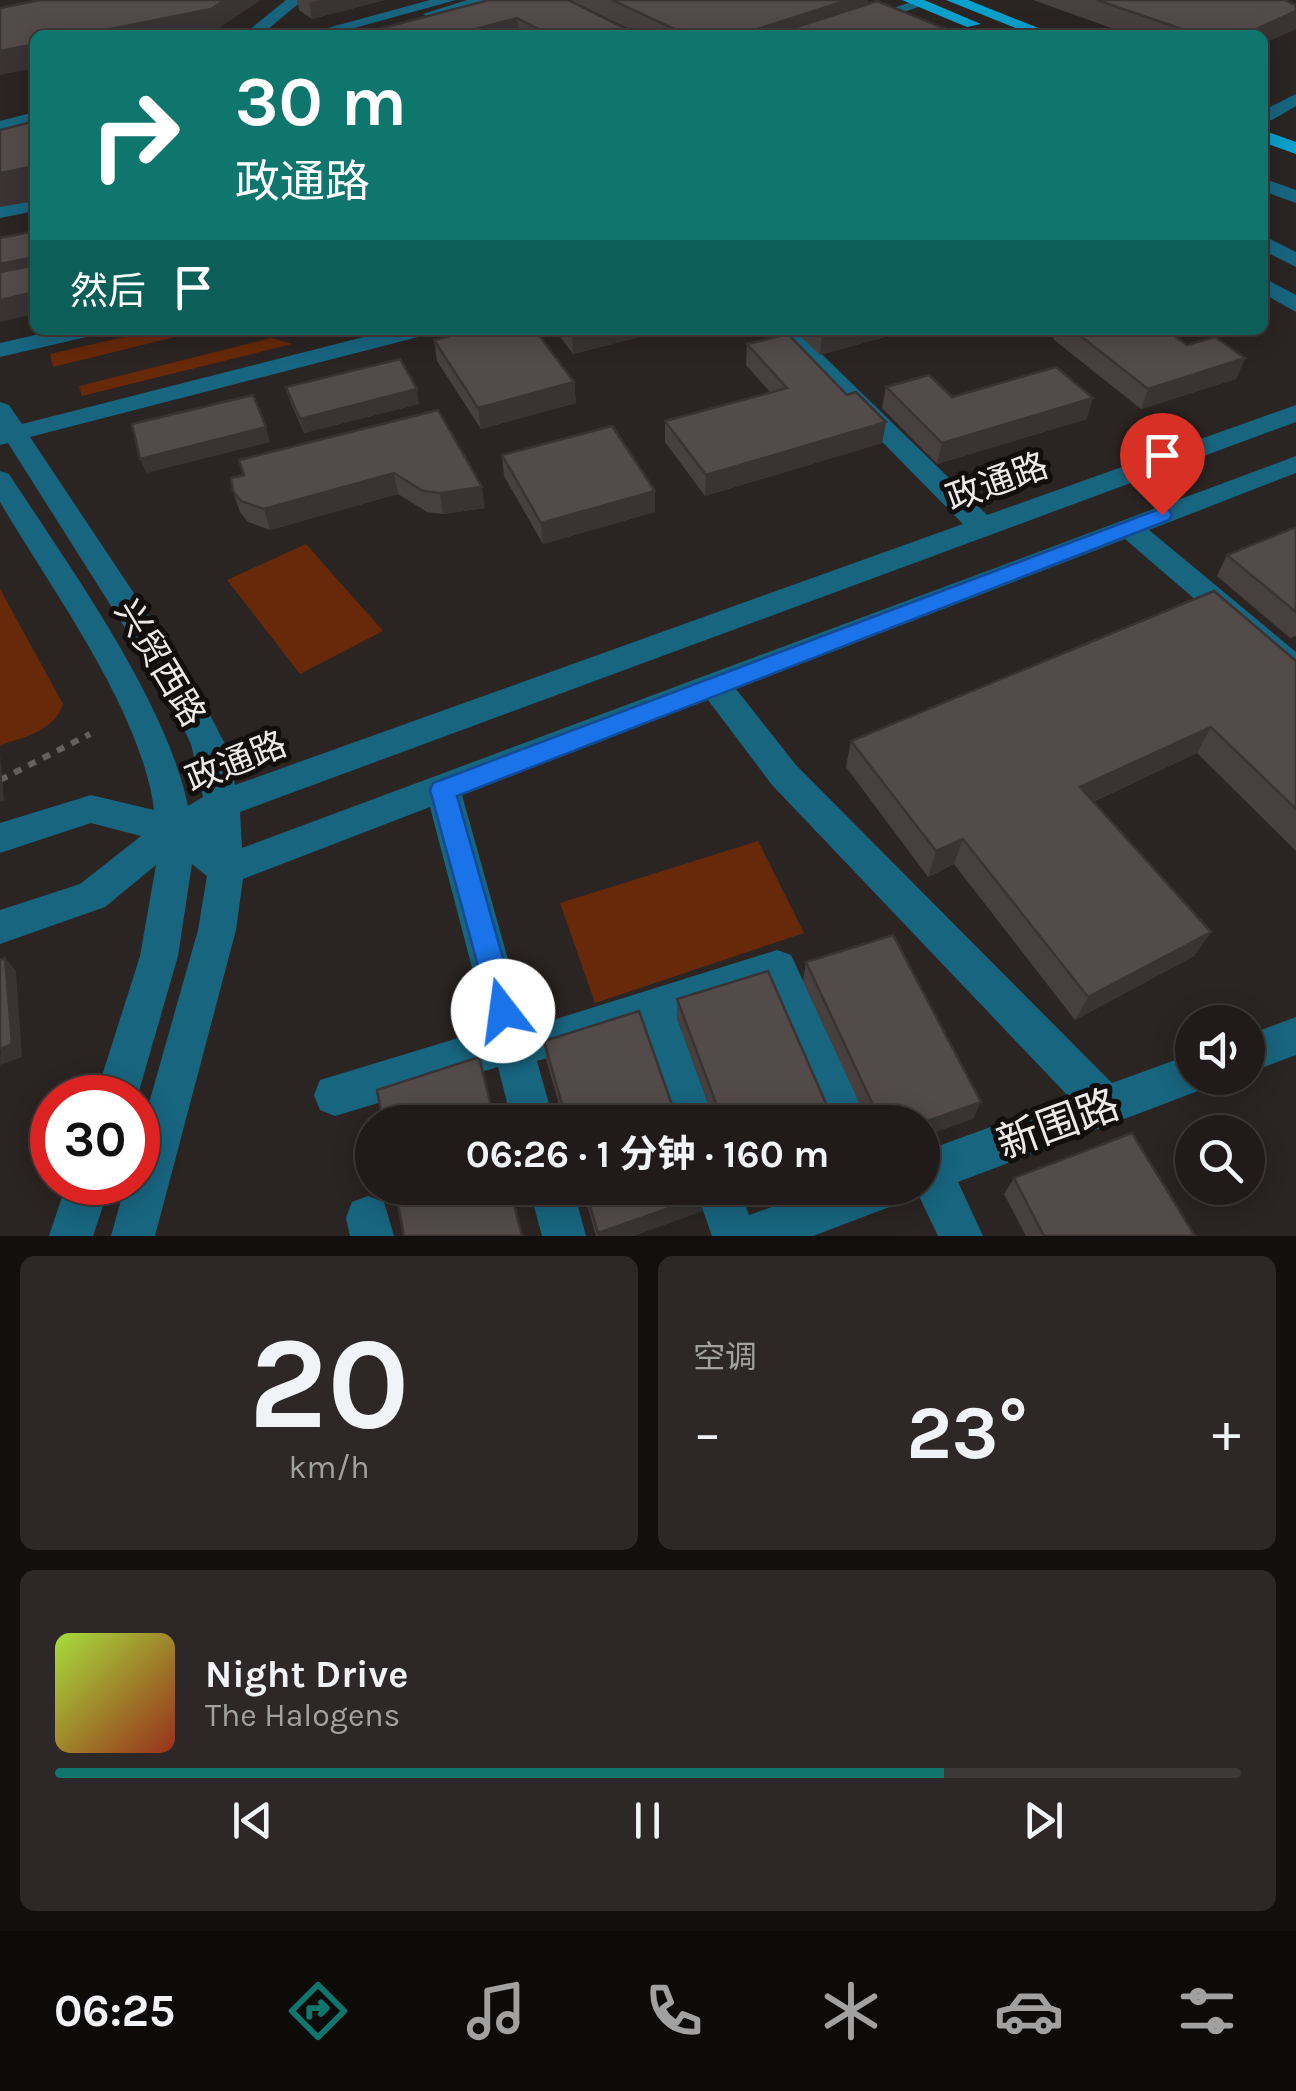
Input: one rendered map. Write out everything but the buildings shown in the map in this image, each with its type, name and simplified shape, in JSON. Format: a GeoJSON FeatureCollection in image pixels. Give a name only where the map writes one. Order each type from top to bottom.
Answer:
{"type":"FeatureCollection","features":[{"type":"Feature","properties":{"kind":"main road"},"geometry":{"type":"LineString","coordinates":[[954,0],[1035,30]]}},
{"type":"Feature","properties":{"kind":"main road"},"geometry":{"type":"LineString","coordinates":[[915,2],[989,30]]}},
{"type":"Feature","properties":{"kind":"main road"},"geometry":{"type":"LineString","coordinates":[[1268,123],[1296,128]]}},
{"type":"Feature","properties":{"kind":"main road"},"geometry":{"type":"LineString","coordinates":[[1268,125],[1296,148]]}},
{"type":"Feature","properties":{"kind":"street"},"geometry":{"type":"LineString","coordinates":[[257,30],[295,0]]}},
{"type":"Feature","properties":{"kind":"street"},"geometry":{"type":"LineString","coordinates":[[330,30],[448,0]]}},
{"type":"Feature","properties":{"kind":"street"},"geometry":{"type":"LineString","coordinates":[[370,30],[485,0]]}},
{"type":"Feature","properties":{"kind":"street"},"geometry":{"type":"LineString","coordinates":[[835,30],[915,2]]}},
{"type":"Feature","properties":{"kind":"street"},"geometry":{"type":"LineString","coordinates":[[1268,119],[1296,100]]}},
{"type":"Feature","properties":{"kind":"street"},"geometry":{"type":"LineString","coordinates":[[0,126],[24,116]]}},
{"type":"Feature","properties":{"kind":"street"},"geometry":{"type":"LineString","coordinates":[[1268,186],[1296,198]]}},
{"type":"Feature","properties":{"kind":"street"},"geometry":{"type":"LineString","coordinates":[[1268,206],[1296,198]]}},
{"type":"Feature","properties":{"kind":"street"},"geometry":{"type":"LineString","coordinates":[[0,212],[30,206]]}},
{"type":"Feature","properties":{"kind":"street"},"geometry":{"type":"LineString","coordinates":[[1268,245],[1296,261]]}},
{"type":"Feature","properties":{"kind":"street"},"geometry":{"type":"LineString","coordinates":[[1268,288],[1296,304]]}},
{"type":"Feature","properties":{"kind":"street"},"geometry":{"type":"LineString","coordinates":[[0,350],[65,335]]}},
{"type":"Feature","properties":{"kind":"street"},"geometry":{"type":"LineString","coordinates":[[5,426],[396,335]]}},
{"type":"Feature","properties":{"kind":"street"},"geometry":{"type":"LineString","coordinates":[[789,335],[982,527]]}},
{"type":"Feature","properties":{"kind":"street","name":"政通路"},"geometry":{"type":"LineString","coordinates":[[226,870],[174,830],[222,804],[1296,413]]}},
{"type":"Feature","properties":{"kind":"street","name":"兴贸西路"},"geometry":{"type":"LineString","coordinates":[[5,426],[182,691],[208,744],[222,804],[226,870],[200,998],[133,1236]]}},
{"type":"Feature","properties":{"kind":"street"},"geometry":{"type":"LineString","coordinates":[[226,870],[1296,464]]}},
{"type":"Feature","properties":{"kind":"street","name":"兴贸西路"},"geometry":{"type":"LineString","coordinates":[[0,480],[140,711],[162,763],[174,830],[174,867],[163,937],[123,1075]]}},
{"type":"Feature","properties":{"kind":"street"},"geometry":{"type":"LineString","coordinates":[[1128,528],[1296,669]]}},
{"type":"Feature","properties":{"kind":"street"},"geometry":{"type":"LineString","coordinates":[[715,686],[784,775],[1106,1106]]}},
{"type":"Feature","properties":{"kind":"street"},"geometry":{"type":"LineString","coordinates":[[442,790],[529,1105]]}},
{"type":"Feature","properties":{"kind":"street"},"geometry":{"type":"LineString","coordinates":[[0,838],[91,809],[174,830]]}},
{"type":"Feature","properties":{"kind":"street"},"geometry":{"type":"LineString","coordinates":[[0,928],[92,896],[174,830]]}},
{"type":"Feature","properties":{"kind":"street"},"geometry":{"type":"LineString","coordinates":[[335,1095],[481,1050],[553,1039],[777,968],[840,1105]]}},
{"type":"Feature","properties":{"kind":"street"},"geometry":{"type":"LineString","coordinates":[[653,1008],[688,1105]]}},
{"type":"Feature","properties":{"kind":"street"},"geometry":{"type":"LineString","coordinates":[[1265,1048],[1296,1036]]}},
{"type":"Feature","properties":{"kind":"street","name":"新围路"},"geometry":{"type":"LineString","coordinates":[[940,1168],[1175,1080]]}},
{"type":"Feature","properties":{"kind":"street"},"geometry":{"type":"LineString","coordinates":[[940,1198],[961,1236]]}},
{"type":"Feature","properties":{"kind":"street"},"geometry":{"type":"LineString","coordinates":[[72,1236],[82,1205]]}},
{"type":"Feature","properties":{"kind":"street"},"geometry":{"type":"LineString","coordinates":[[556,1205],[564,1236]]}},
{"type":"Feature","properties":{"kind":"street"},"geometry":{"type":"LineString","coordinates":[[722,1205],[734,1236]]}},
{"type":"Feature","properties":{"kind":"street"},"geometry":{"type":"LineString","coordinates":[[752,1236],[835,1205]]}},
{"type":"Feature","properties":{"kind":"path"},"geometry":{"type":"LineString","coordinates":[[0,780],[90,734]]}},
{"type":"Feature","properties":{"kind":"shaded area"},"geometry":{"type":"Polygon","coordinates":[[[132,335],[184,335],[53,367],[50,354],[132,335]]]}},
{"type":"Feature","properties":{"kind":"shaded area"},"geometry":{"type":"Polygon","coordinates":[[[271,338],[292,344],[82,396],[79,386],[271,338]]]}},
{"type":"Feature","properties":{"kind":"shaded area"},"geometry":{"type":"Polygon","coordinates":[[[306,544],[383,631],[300,674],[227,580],[306,544]]]}},
{"type":"Feature","properties":{"kind":"shaded area"},"geometry":{"type":"Polygon","coordinates":[[[0,589],[63,704],[46,727],[0,745],[0,589]]]}},
{"type":"Feature","properties":{"kind":"shaded area"},"geometry":{"type":"Polygon","coordinates":[[[758,841],[804,933],[595,1003],[560,903],[758,841]]]}},
{"type":"Feature","properties":{"kind":"route"},"geometry":{"type":"LineString","coordinates":[[503,1011],[442,790],[1162,515]]}}]}
